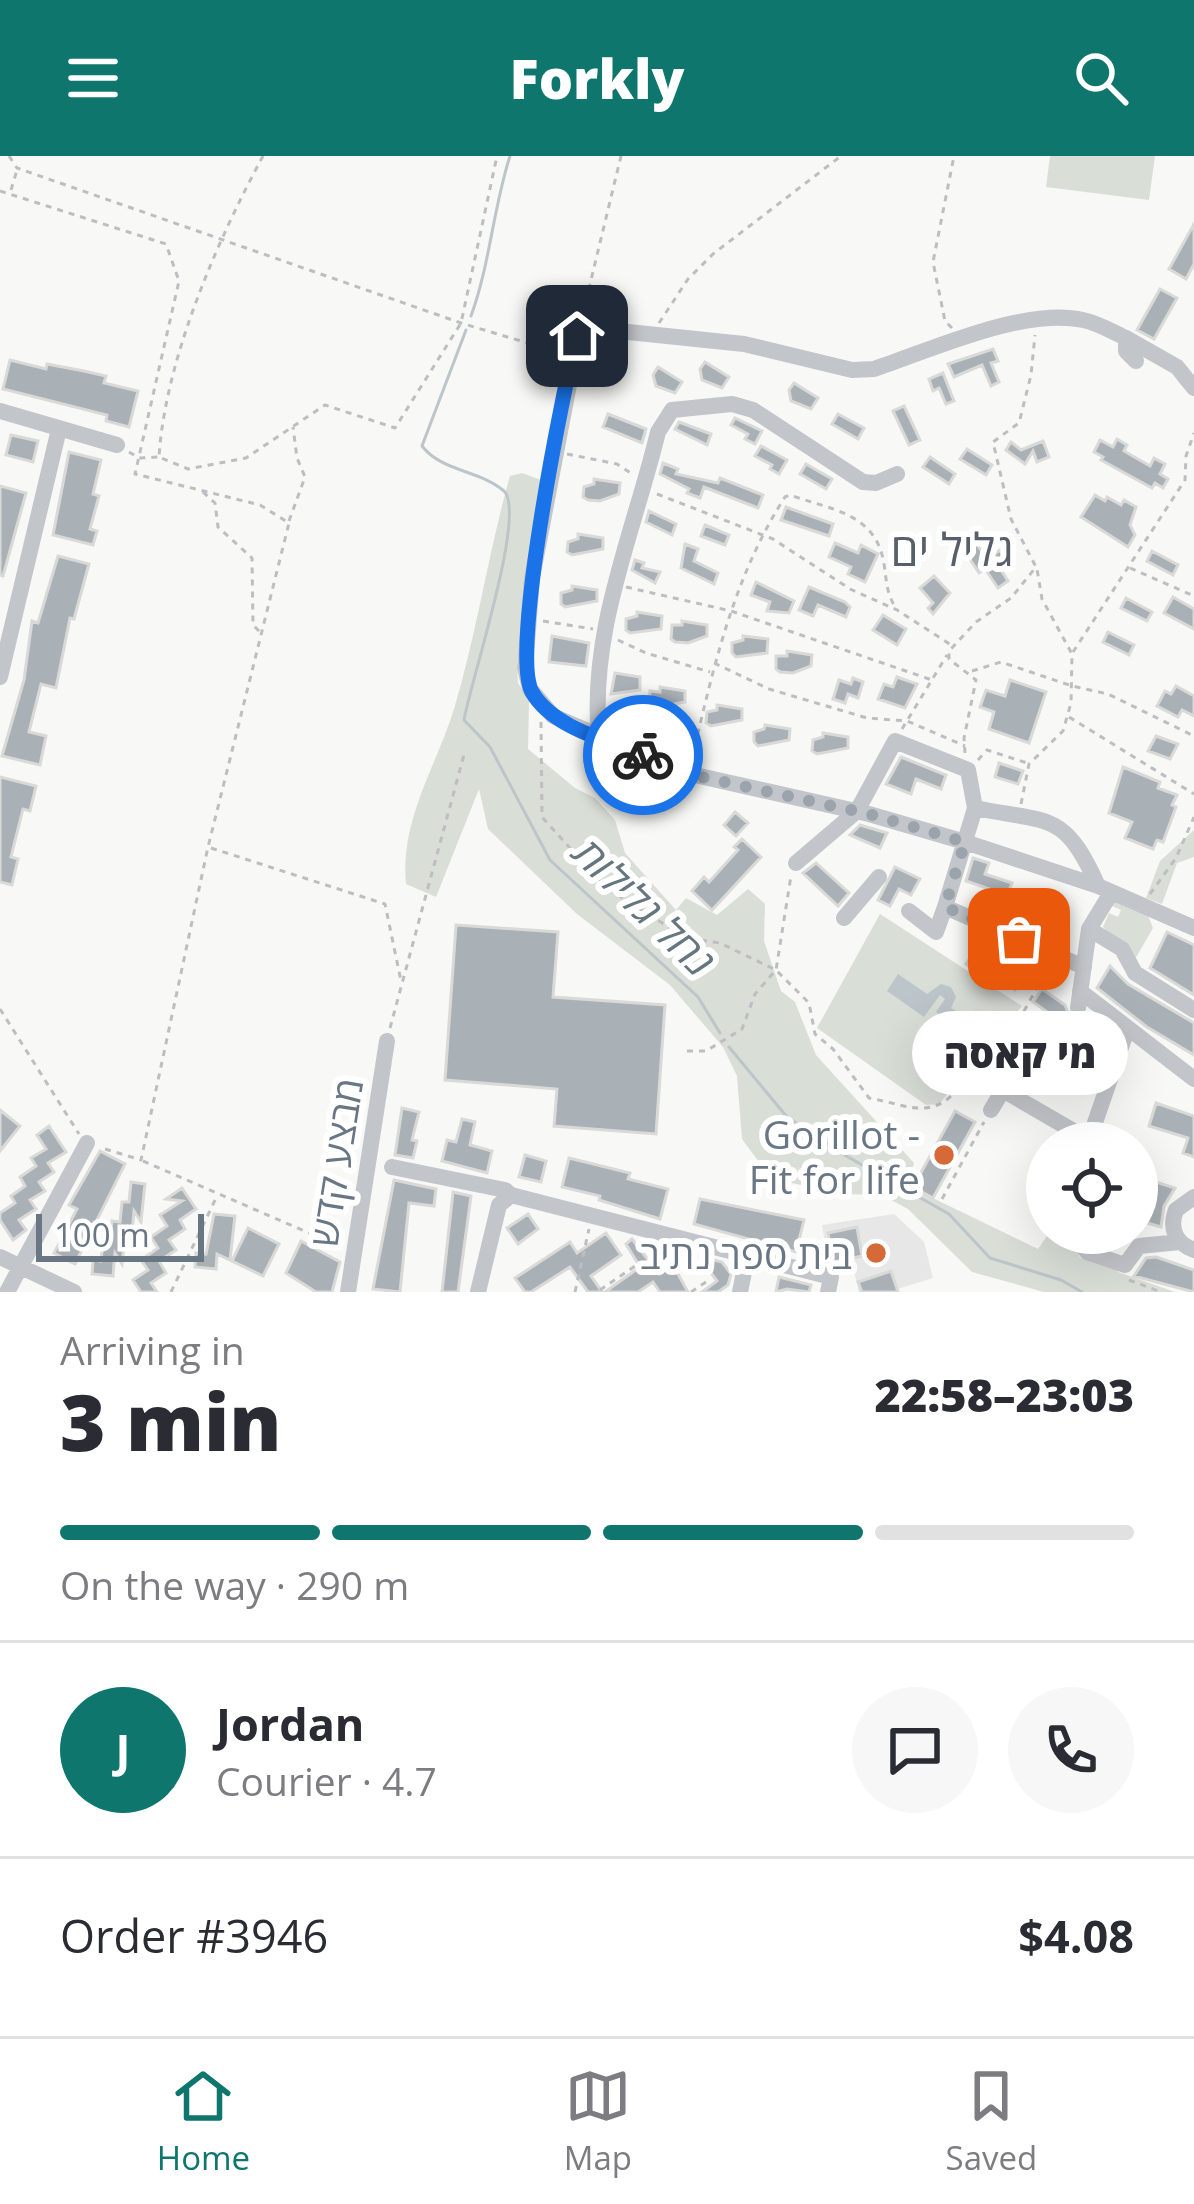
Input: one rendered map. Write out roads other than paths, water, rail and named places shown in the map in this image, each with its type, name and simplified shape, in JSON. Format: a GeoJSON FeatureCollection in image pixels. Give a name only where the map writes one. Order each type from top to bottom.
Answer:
{"type":"FeatureCollection","features":[{"type":"Feature","properties":{"kind":"street"},"geometry":{"type":"LineString","coordinates":[[1194,388],[1177,368],[1087,320],[1036,320],[874,368],[852,370],[744,344],[603,329],[578,331],[532,578],[525,668],[530,689],[553,716],[688,774],[857,811],[965,842],[1104,889],[1194,928]]}},
{"type":"Feature","properties":{"kind":"street"},"geometry":{"type":"LineString","coordinates":[[1126,338],[1126,351],[1136,361]]}},
{"type":"Feature","properties":{"kind":"street"},"geometry":{"type":"LineString","coordinates":[[598,737],[596,707],[613,584],[658,432],[672,410],[732,404],[752,410],[863,482],[876,483],[897,473]]}},
{"type":"Feature","properties":{"kind":"street"},"geometry":{"type":"LineString","coordinates":[[0,411],[117,446]]}},
{"type":"Feature","properties":{"kind":"street"},"geometry":{"type":"LineString","coordinates":[[0,677],[59,429]]}},
{"type":"Feature","properties":{"kind":"street"},"geometry":{"type":"LineString","coordinates":[[796,863],[857,811],[895,741],[965,768],[975,808],[936,932],[909,911]]}},
{"type":"Feature","properties":{"kind":"street"},"geometry":{"type":"LineString","coordinates":[[975,808],[1058,824],[1078,843],[1104,889]]}},
{"type":"Feature","properties":{"kind":"street"},"geometry":{"type":"LineString","coordinates":[[844,918],[879,877]]}},
{"type":"Feature","properties":{"kind":"street"},"geometry":{"type":"LineString","coordinates":[[1104,889],[1089,929],[1079,999],[1194,1079]]}},
{"type":"Feature","properties":{"kind":"street"},"geometry":{"type":"LineString","coordinates":[[945,907],[1084,967]]}},
{"type":"Feature","properties":{"kind":"street"},"geometry":{"type":"LineString","coordinates":[[1089,929],[1122,949],[1135,973],[1194,1010]]}},
{"type":"Feature","properties":{"kind":"street"},"geometry":{"type":"LineString","coordinates":[[1098,1122],[1127,1030]]}},
{"type":"Feature","properties":{"kind":"street","name":"מבצע קדש"},"geometry":{"type":"LineString","coordinates":[[348,1292],[387,1041]]}},
{"type":"Feature","properties":{"kind":"street"},"geometry":{"type":"LineString","coordinates":[[971,1072],[1059,1122]]}},
{"type":"Feature","properties":{"kind":"street"},"geometry":{"type":"LineString","coordinates":[[991,1110],[1003,1090]]}},
{"type":"Feature","properties":{"kind":"street"},"geometry":{"type":"LineString","coordinates":[[7,1292],[87,1144]]}},
{"type":"Feature","properties":{"kind":"street"},"geometry":{"type":"LineString","coordinates":[[392,1167],[505,1190],[830,1285]]}},
{"type":"Feature","properties":{"kind":"street"},"geometry":{"type":"LineString","coordinates":[[478,1292],[499,1205],[511,1195]]}},
{"type":"Feature","properties":{"kind":"street"},"geometry":{"type":"LineString","coordinates":[[1187,1246],[1172,1218],[1181,1203],[1194,1197]]}},
{"type":"Feature","properties":{"kind":"street"},"geometry":{"type":"LineString","coordinates":[[1093,1254],[1125,1265],[1133,1254]]}},
{"type":"Feature","properties":{"kind":"street"},"geometry":{"type":"LineString","coordinates":[[740,1292],[747,1257]]}},
{"type":"Feature","properties":{"kind":"street"},"geometry":{"type":"LineString","coordinates":[[0,1258],[74,1292]]}},
{"type":"Feature","properties":{"kind":"waterway","name":"נחל גלילות"},"geometry":{"type":"LineString","coordinates":[[471,316],[510,156]]}},
{"type":"Feature","properties":{"kind":"waterway","name":"נחל גלילות"},"geometry":{"type":"LineString","coordinates":[[466,330],[422,446],[440,461],[494,484],[504,491],[509,506],[503,563],[464,720],[490,747],[550,860],[698,997],[720,1033]]}},
{"type":"Feature","properties":{"kind":"waterway","name":"נחל גלילות"},"geometry":{"type":"LineString","coordinates":[[729,1047],[787,1117],[949,1214],[990,1258],[1061,1280],[1082,1292]]}},
{"type":"Feature","properties":{"kind":"place","name":"מי קאסה"},"geometry":{"type":"Point","coordinates":[1019,939]}},
{"type":"Feature","properties":{"kind":"place","name":"Gorillot - Fit for life"},"geometry":{"type":"Point","coordinates":[944,1155]}},
{"type":"Feature","properties":{"kind":"place","name":"בית ספר נתיב"},"geometry":{"type":"Point","coordinates":[876,1253]}},
{"type":"Feature","properties":{"kind":"district","name":"גליל ים"},"geometry":{"type":"Point","coordinates":[952,548]}}]}
